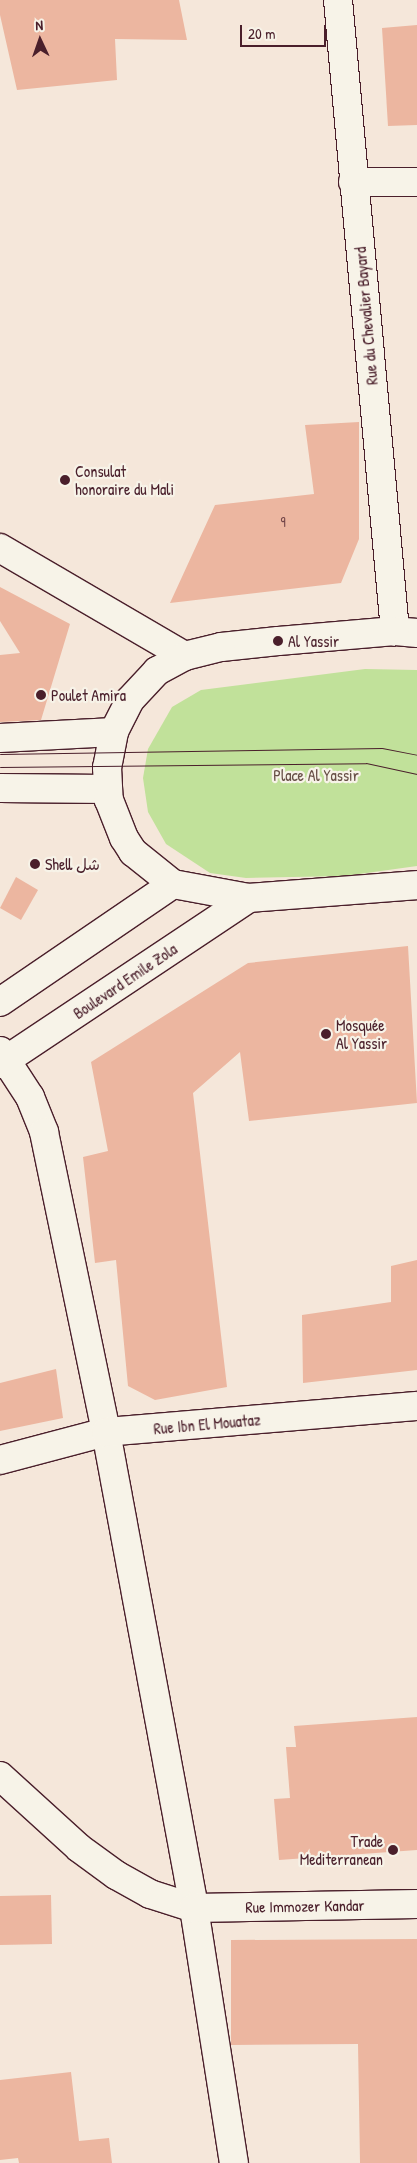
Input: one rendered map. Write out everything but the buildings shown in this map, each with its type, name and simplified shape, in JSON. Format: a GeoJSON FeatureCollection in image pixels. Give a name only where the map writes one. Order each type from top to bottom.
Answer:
{"type":"FeatureCollection","features":[{"type":"Feature","properties":{"kind":"street","name":"Rue du Chevalier Bayard"},"geometry":{"type":"LineString","coordinates":[[338,0],[353,182],[406,632]]}},
{"type":"Feature","properties":{"kind":"street"},"geometry":{"type":"LineString","coordinates":[[353,182],[417,182]]}},
{"type":"Feature","properties":{"kind":"street"},"geometry":{"type":"LineString","coordinates":[[0,548],[185,656]]}},
{"type":"Feature","properties":{"kind":"street"},"geometry":{"type":"LineString","coordinates":[[406,632],[221,647],[185,656],[157,671],[130,700],[114,732],[107,767],[108,789],[115,817],[134,852],[173,884],[249,898],[417,885]]}},
{"type":"Feature","properties":{"kind":"street"},"geometry":{"type":"LineString","coordinates":[[0,738],[114,732]]}},
{"type":"Feature","properties":{"kind":"street"},"geometry":{"type":"LineString","coordinates":[[0,788],[108,789]]}},
{"type":"Feature","properties":{"kind":"street"},"geometry":{"type":"LineString","coordinates":[[0,1002],[173,884]]}},
{"type":"Feature","properties":{"kind":"street","name":"Boulevard Emile Zola"},"geometry":{"type":"LineString","coordinates":[[2,1058],[249,898]]}},
{"type":"Feature","properties":{"kind":"street"},"geometry":{"type":"LineString","coordinates":[[2,1058],[30,1097],[44,1132],[106,1432],[194,1908],[234,2163]]}},
{"type":"Feature","properties":{"kind":"street","name":"Rue Ibn El Mouataz"},"geometry":{"type":"LineString","coordinates":[[0,1460],[106,1432],[417,1406]]}},
{"type":"Feature","properties":{"kind":"street","name":"Rue Immozer Kandar"},"geometry":{"type":"LineString","coordinates":[[0,1776],[79,1848],[116,1875],[150,1894],[194,1908],[417,1904]]}},
{"type":"Feature","properties":{"kind":"green space","name":"Place Al Yassir"},"geometry":{"type":"Polygon","coordinates":[[[365,669],[417,670],[417,866],[345,876],[246,878],[210,873],[166,844],[148,812],[143,778],[148,749],[172,707],[201,690],[365,669]]]}},
{"type":"Feature","properties":{"kind":"tram line"},"geometry":{"type":"LineString","coordinates":[[0,754],[382,748],[417,755]]}},
{"type":"Feature","properties":{"kind":"tram line"},"geometry":{"type":"LineString","coordinates":[[0,767],[366,763],[417,774]]}},
{"type":"Feature","properties":{"kind":"place","name":"Consulat honoraire du Mali"},"geometry":{"type":"Point","coordinates":[65,480]}},
{"type":"Feature","properties":{"kind":"place","name":"Al Yassir"},"geometry":{"type":"Point","coordinates":[278,641]}},
{"type":"Feature","properties":{"kind":"place","name":"Poulet Amira"},"geometry":{"type":"Point","coordinates":[41,695]}},
{"type":"Feature","properties":{"kind":"place","name":"Shell شل"},"geometry":{"type":"Point","coordinates":[35,864]}},
{"type":"Feature","properties":{"kind":"place","name":"Mosquée Al Yassir"},"geometry":{"type":"Point","coordinates":[326,1034]}},
{"type":"Feature","properties":{"kind":"place","name":"Trade Mediterranean"},"geometry":{"type":"Point","coordinates":[393,1850]}}]}
